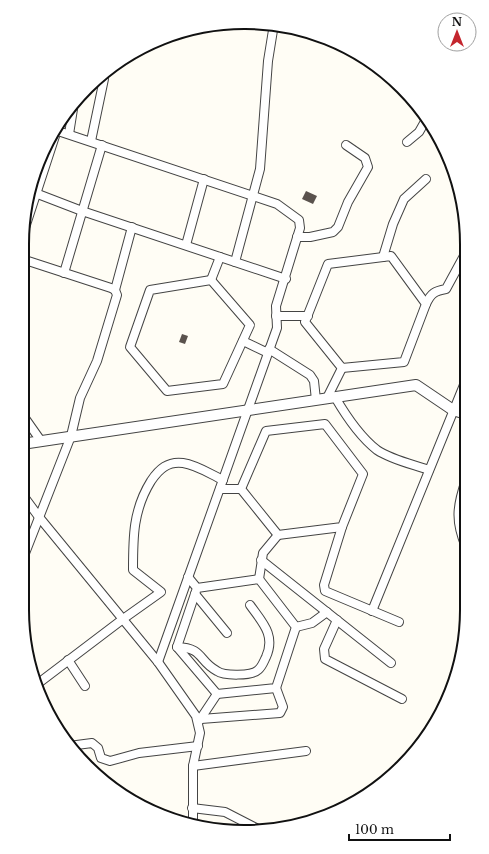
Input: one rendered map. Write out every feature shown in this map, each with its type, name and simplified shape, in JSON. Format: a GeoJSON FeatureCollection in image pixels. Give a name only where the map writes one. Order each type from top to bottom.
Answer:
{"type":"FeatureCollection","features":[{"type":"Feature","properties":{"kind":"street"},"geometry":{"type":"LineString","coordinates":[[235,262],[260,169],[268,61],[273,31]]}},
{"type":"Feature","properties":{"kind":"street"},"geometry":{"type":"LineString","coordinates":[[91,141],[104,81]]}},
{"type":"Feature","properties":{"kind":"street"},"geometry":{"type":"LineString","coordinates":[[69,134],[72,116]]}},
{"type":"Feature","properties":{"kind":"street"},"geometry":{"type":"LineString","coordinates":[[407,142],[419,132],[423,124]]}},
{"type":"Feature","properties":{"kind":"street"},"geometry":{"type":"LineString","coordinates":[[61,132],[277,204],[299,220],[300,228],[286,279],[276,306],[277,328],[158,662]]}},
{"type":"Feature","properties":{"kind":"street"},"geometry":{"type":"LineString","coordinates":[[64,272],[102,145]]}},
{"type":"Feature","properties":{"kind":"street"},"geometry":{"type":"LineString","coordinates":[[297,237],[322,235],[333,232],[338,227],[348,202],[368,167],[366,158],[346,145]]}},
{"type":"Feature","properties":{"kind":"street"},"geometry":{"type":"LineString","coordinates":[[186,245],[204,179]]}},
{"type":"Feature","properties":{"kind":"street"},"geometry":{"type":"LineString","coordinates":[[383,258],[393,224],[404,199],[426,179]]}},
{"type":"Feature","properties":{"kind":"street"},"geometry":{"type":"LineString","coordinates":[[35,193],[286,279]]}},
{"type":"Feature","properties":{"kind":"street"},"geometry":{"type":"LineString","coordinates":[[29,543],[71,436],[80,398],[97,361],[117,296],[115,290],[132,227]]}},
{"type":"Feature","properties":{"kind":"street"},"geometry":{"type":"LineString","coordinates":[[342,368],[305,322],[328,264],[391,256],[426,304]]}},
{"type":"Feature","properties":{"kind":"street"},"geometry":{"type":"LineString","coordinates":[[212,280],[220,257]]}},
{"type":"Feature","properties":{"kind":"street"},"geometry":{"type":"LineString","coordinates":[[29,261],[115,290]]}},
{"type":"Feature","properties":{"kind":"street"},"geometry":{"type":"LineString","coordinates":[[342,368],[404,362],[430,295],[436,291],[446,289],[460,263]]}},
{"type":"Feature","properties":{"kind":"street"},"geometry":{"type":"LineString","coordinates":[[212,280],[250,325],[223,384],[167,391],[130,347],[150,290],[212,280]]}},
{"type":"Feature","properties":{"kind":"street"},"geometry":{"type":"LineString","coordinates":[[276,316],[308,316]]}},
{"type":"Feature","properties":{"kind":"street"},"geometry":{"type":"LineString","coordinates":[[243,341],[269,351],[310,375],[314,381],[316,400]]}},
{"type":"Feature","properties":{"kind":"street"},"geometry":{"type":"LineString","coordinates":[[331,398],[342,368]]}},
{"type":"Feature","properties":{"kind":"street"},"geometry":{"type":"LineString","coordinates":[[29,443],[416,385],[453,410],[460,412]]}},
{"type":"Feature","properties":{"kind":"street"},"geometry":{"type":"LineString","coordinates":[[372,612],[460,394]]}},
{"type":"Feature","properties":{"kind":"street"},"geometry":{"type":"LineString","coordinates":[[331,398],[377,450],[394,459],[429,470]]}},
{"type":"Feature","properties":{"kind":"street"},"geometry":{"type":"LineString","coordinates":[[29,423],[42,441]]}},
{"type":"Feature","properties":{"kind":"street"},"geometry":{"type":"LineString","coordinates":[[241,489],[266,431],[325,424],[363,474],[342,527],[324,588],[327,593],[399,622]]}},
{"type":"Feature","properties":{"kind":"street"},"geometry":{"type":"LineString","coordinates":[[41,681],[161,592],[133,570],[136,515],[142,495],[158,470],[166,465],[183,463],[223,480]]}},
{"type":"Feature","properties":{"kind":"street"},"geometry":{"type":"LineString","coordinates":[[220,489],[241,489]]}},
{"type":"Feature","properties":{"kind":"street"},"geometry":{"type":"LineString","coordinates":[[241,489],[278,535]]}},
{"type":"Feature","properties":{"kind":"street"},"geometry":{"type":"LineString","coordinates":[[460,495],[458,512],[460,532]]}},
{"type":"Feature","properties":{"kind":"street"},"geometry":{"type":"LineString","coordinates":[[29,503],[158,662],[200,720]]}},
{"type":"Feature","properties":{"kind":"street"},"geometry":{"type":"LineString","coordinates":[[296,627],[258,579],[263,553],[278,535],[342,527]]}},
{"type":"Feature","properties":{"kind":"street"},"geometry":{"type":"LineString","coordinates":[[261,560],[391,663]]}},
{"type":"Feature","properties":{"kind":"street"},"geometry":{"type":"LineString","coordinates":[[188,577],[196,591],[227,633]]}},
{"type":"Feature","properties":{"kind":"street"},"geometry":{"type":"LineString","coordinates":[[196,591],[258,579]]}},
{"type":"Feature","properties":{"kind":"street"},"geometry":{"type":"LineString","coordinates":[[177,647],[196,591]]}},
{"type":"Feature","properties":{"kind":"street"},"geometry":{"type":"LineString","coordinates":[[177,647],[194,650],[217,672],[251,674],[258,670],[269,651],[270,639],[266,628],[250,605]]}},
{"type":"Feature","properties":{"kind":"street"},"geometry":{"type":"LineString","coordinates":[[296,627],[312,623],[327,612]]}},
{"type":"Feature","properties":{"kind":"street"},"geometry":{"type":"LineString","coordinates":[[337,620],[324,649],[325,659],[402,699]]}},
{"type":"Feature","properties":{"kind":"street"},"geometry":{"type":"LineString","coordinates":[[200,720],[280,713],[283,707],[276,688],[296,627]]}},
{"type":"Feature","properties":{"kind":"street"},"geometry":{"type":"LineString","coordinates":[[177,647],[216,694]]}},
{"type":"Feature","properties":{"kind":"street"},"geometry":{"type":"LineString","coordinates":[[68,660],[85,686]]}},
{"type":"Feature","properties":{"kind":"street"},"geometry":{"type":"LineString","coordinates":[[216,694],[276,688]]}},
{"type":"Feature","properties":{"kind":"street"},"geometry":{"type":"LineString","coordinates":[[193,819],[193,766],[200,733],[200,720],[216,694]]}},
{"type":"Feature","properties":{"kind":"street"},"geometry":{"type":"LineString","coordinates":[[77,745],[92,743],[98,748],[101,758],[110,761],[139,753],[198,746]]}},
{"type":"Feature","properties":{"kind":"street"},"geometry":{"type":"LineString","coordinates":[[193,766],[306,751]]}},
{"type":"Feature","properties":{"kind":"street"},"geometry":{"type":"LineString","coordinates":[[192,808],[225,812],[250,825]]}},
{"type":"Feature","properties":{"kind":"building"},"geometry":{"type":"Polygon","coordinates":[[[306,191],[317,196],[313,204],[302,199],[306,191]]]}},
{"type":"Feature","properties":{"kind":"building"},"geometry":{"type":"Polygon","coordinates":[[[182,334],[188,336],[185,344],[179,342],[182,334]]]}}]}
